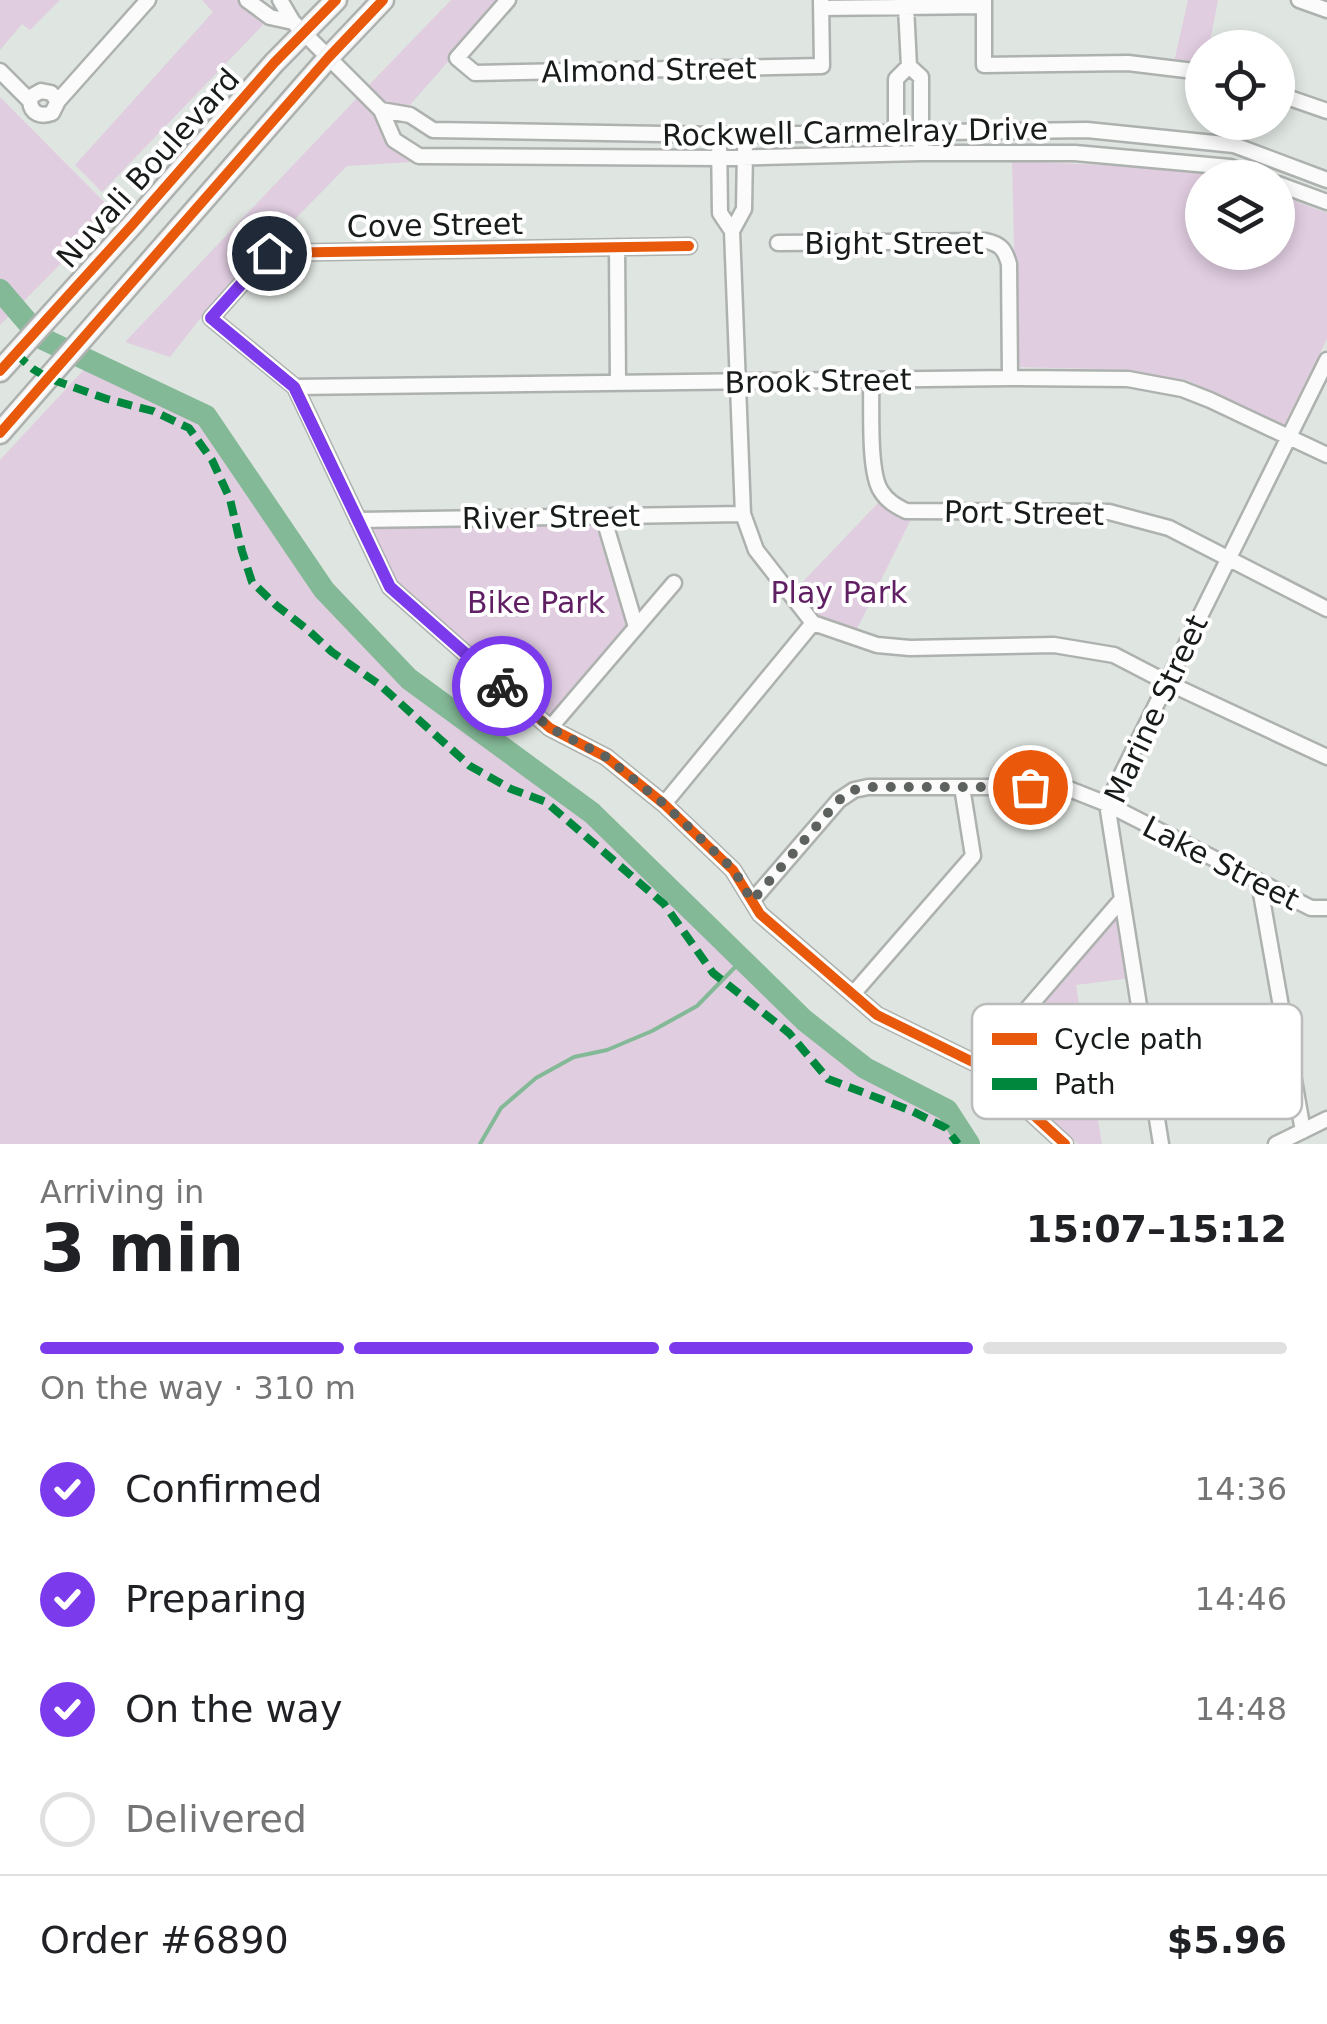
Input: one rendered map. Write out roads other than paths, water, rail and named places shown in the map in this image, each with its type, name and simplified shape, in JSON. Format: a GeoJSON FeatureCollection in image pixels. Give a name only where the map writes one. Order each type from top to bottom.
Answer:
{"type":"FeatureCollection","features":[{"type":"Feature","properties":{"kind":"street"},"geometry":{"type":"LineString","coordinates":[[0,71],[30,101],[41,91],[52,93],[58,101],[148,0]]}},
{"type":"Feature","properties":{"kind":"street"},"geometry":{"type":"LineString","coordinates":[[247,0],[270,17],[299,27]]}},
{"type":"Feature","properties":{"kind":"street"},"geometry":{"type":"LineString","coordinates":[[280,0],[299,27]]}},
{"type":"Feature","properties":{"kind":"street","name":"Nuvali Boulevard"},"geometry":{"type":"LineString","coordinates":[[0,371],[299,27],[336,0]]}},
{"type":"Feature","properties":{"kind":"street","name":"Nuvali Boulevard"},"geometry":{"type":"LineString","coordinates":[[0,433],[383,0]]}},
{"type":"Feature","properties":{"kind":"street","name":"Almond Street"},"geometry":{"type":"LineString","coordinates":[[508,0],[457,58],[475,73],[822,66],[821,4]]}},
{"type":"Feature","properties":{"kind":"street"},"geometry":{"type":"LineString","coordinates":[[1299,0],[1327,10]]}},
{"type":"Feature","properties":{"kind":"street"},"geometry":{"type":"LineString","coordinates":[[821,4],[906,7],[984,3],[984,65],[1128,63],[1185,70]]}},
{"type":"Feature","properties":{"kind":"street"},"geometry":{"type":"LineString","coordinates":[[906,7],[909,66],[920,77],[921,153]]}},
{"type":"Feature","properties":{"kind":"street","name":"Rockwell Carmelray Drive"},"geometry":{"type":"LineString","coordinates":[[299,27],[381,110],[394,140],[419,156],[720,158],[921,153],[1104,155],[1185,163]]}},
{"type":"Feature","properties":{"kind":"street"},"geometry":{"type":"LineString","coordinates":[[896,154],[896,79],[909,66]]}},
{"type":"Feature","properties":{"kind":"street"},"geometry":{"type":"LineString","coordinates":[[1295,100],[1327,111]]}},
{"type":"Feature","properties":{"kind":"street","name":"Rockwell Carmelray Drive"},"geometry":{"type":"LineString","coordinates":[[381,110],[410,115],[434,130],[719,135],[1087,130],[1234,145],[1327,180]]}},
{"type":"Feature","properties":{"kind":"street"},"geometry":{"type":"LineString","coordinates":[[719,135],[720,213],[732,231]]}},
{"type":"Feature","properties":{"kind":"street"},"geometry":{"type":"LineString","coordinates":[[745,135],[744,209],[732,231],[743,514],[756,550],[813,623],[877,644],[910,648],[1054,646],[1114,655],[1327,757]]}},
{"type":"Feature","properties":{"kind":"street"},"geometry":{"type":"LineString","coordinates":[[1295,190],[1327,202]]}},
{"type":"Feature","properties":{"kind":"street","name":"Bight Street"},"geometry":{"type":"LineString","coordinates":[[778,243],[997,243],[1006,252],[1009,264],[1010,378]]}},
{"type":"Feature","properties":{"kind":"street","name":"Cove Street"},"geometry":{"type":"LineString","coordinates":[[294,387],[211,318],[269,253],[689,246]]}},
{"type":"Feature","properties":{"kind":"street"},"geometry":{"type":"LineString","coordinates":[[617,247],[618,383]]}},
{"type":"Feature","properties":{"kind":"street","name":"Marine Street"},"geometry":{"type":"LineString","coordinates":[[1139,1004],[1107,804],[1327,360]]}},
{"type":"Feature","properties":{"kind":"street","name":"Brook Street"},"geometry":{"type":"LineString","coordinates":[[294,387],[1128,379],[1182,389],[1327,455]]}},
{"type":"Feature","properties":{"kind":"street","name":"Port Street"},"geometry":{"type":"LineString","coordinates":[[871,380],[874,472],[880,490],[906,511],[1110,512],[1169,528],[1327,608]]}},
{"type":"Feature","properties":{"kind":"street"},"geometry":{"type":"LineString","coordinates":[[294,387],[390,587],[550,728],[606,757],[664,804],[734,870],[760,914],[877,1014],[972,1061]]}},
{"type":"Feature","properties":{"kind":"street","name":"River Street"},"geometry":{"type":"LineString","coordinates":[[358,520],[743,514]]}},
{"type":"Feature","properties":{"kind":"street"},"geometry":{"type":"LineString","coordinates":[[603,516],[636,627]]}},
{"type":"Feature","properties":{"kind":"street"},"geometry":{"type":"LineString","coordinates":[[550,728],[674,583]]}},
{"type":"Feature","properties":{"kind":"street"},"geometry":{"type":"LineString","coordinates":[[664,804],[813,623]]}},
{"type":"Feature","properties":{"kind":"street"},"geometry":{"type":"LineString","coordinates":[[853,994],[973,856],[962,787]]}},
{"type":"Feature","properties":{"kind":"street","name":"Lake Street"},"geometry":{"type":"LineString","coordinates":[[752,901],[839,800],[854,790],[1064,787],[1107,804],[1311,908],[1327,908]]}},
{"type":"Feature","properties":{"kind":"street"},"geometry":{"type":"LineString","coordinates":[[1258,882],[1280,1004]]}},
{"type":"Feature","properties":{"kind":"street"},"geometry":{"type":"LineString","coordinates":[[1031,1004],[1122,899]]}},
{"type":"Feature","properties":{"kind":"street"},"geometry":{"type":"LineString","coordinates":[[1038,1119],[1065,1144]]}},
{"type":"Feature","properties":{"kind":"street","name":"Marine Street"},"geometry":{"type":"LineString","coordinates":[[1157,1119],[1161,1144]]}},
{"type":"Feature","properties":{"kind":"street"},"geometry":{"type":"LineString","coordinates":[[1301,1119],[1303,1130]]}},
{"type":"Feature","properties":{"kind":"street"},"geometry":{"type":"LineString","coordinates":[[1276,1144],[1327,1119]]}},
{"type":"Feature","properties":{"kind":"waterway"},"geometry":{"type":"LineString","coordinates":[[0,290],[41,338],[206,416],[324,590],[409,679],[592,813],[804,1020],[865,1068],[947,1110],[969,1144]]}},
{"type":"Feature","properties":{"kind":"waterway"},"geometry":{"type":"LineString","coordinates":[[480,1144],[501,1108],[536,1078],[574,1057],[607,1050],[652,1031],[697,1006],[741,961]]}},
{"type":"Feature","properties":{"kind":"park label","name":"Play Park"},"geometry":{"type":"Point","coordinates":[839,592]}},
{"type":"Feature","properties":{"kind":"park label","name":"Bike Park"},"geometry":{"type":"Point","coordinates":[536,602]}}]}
